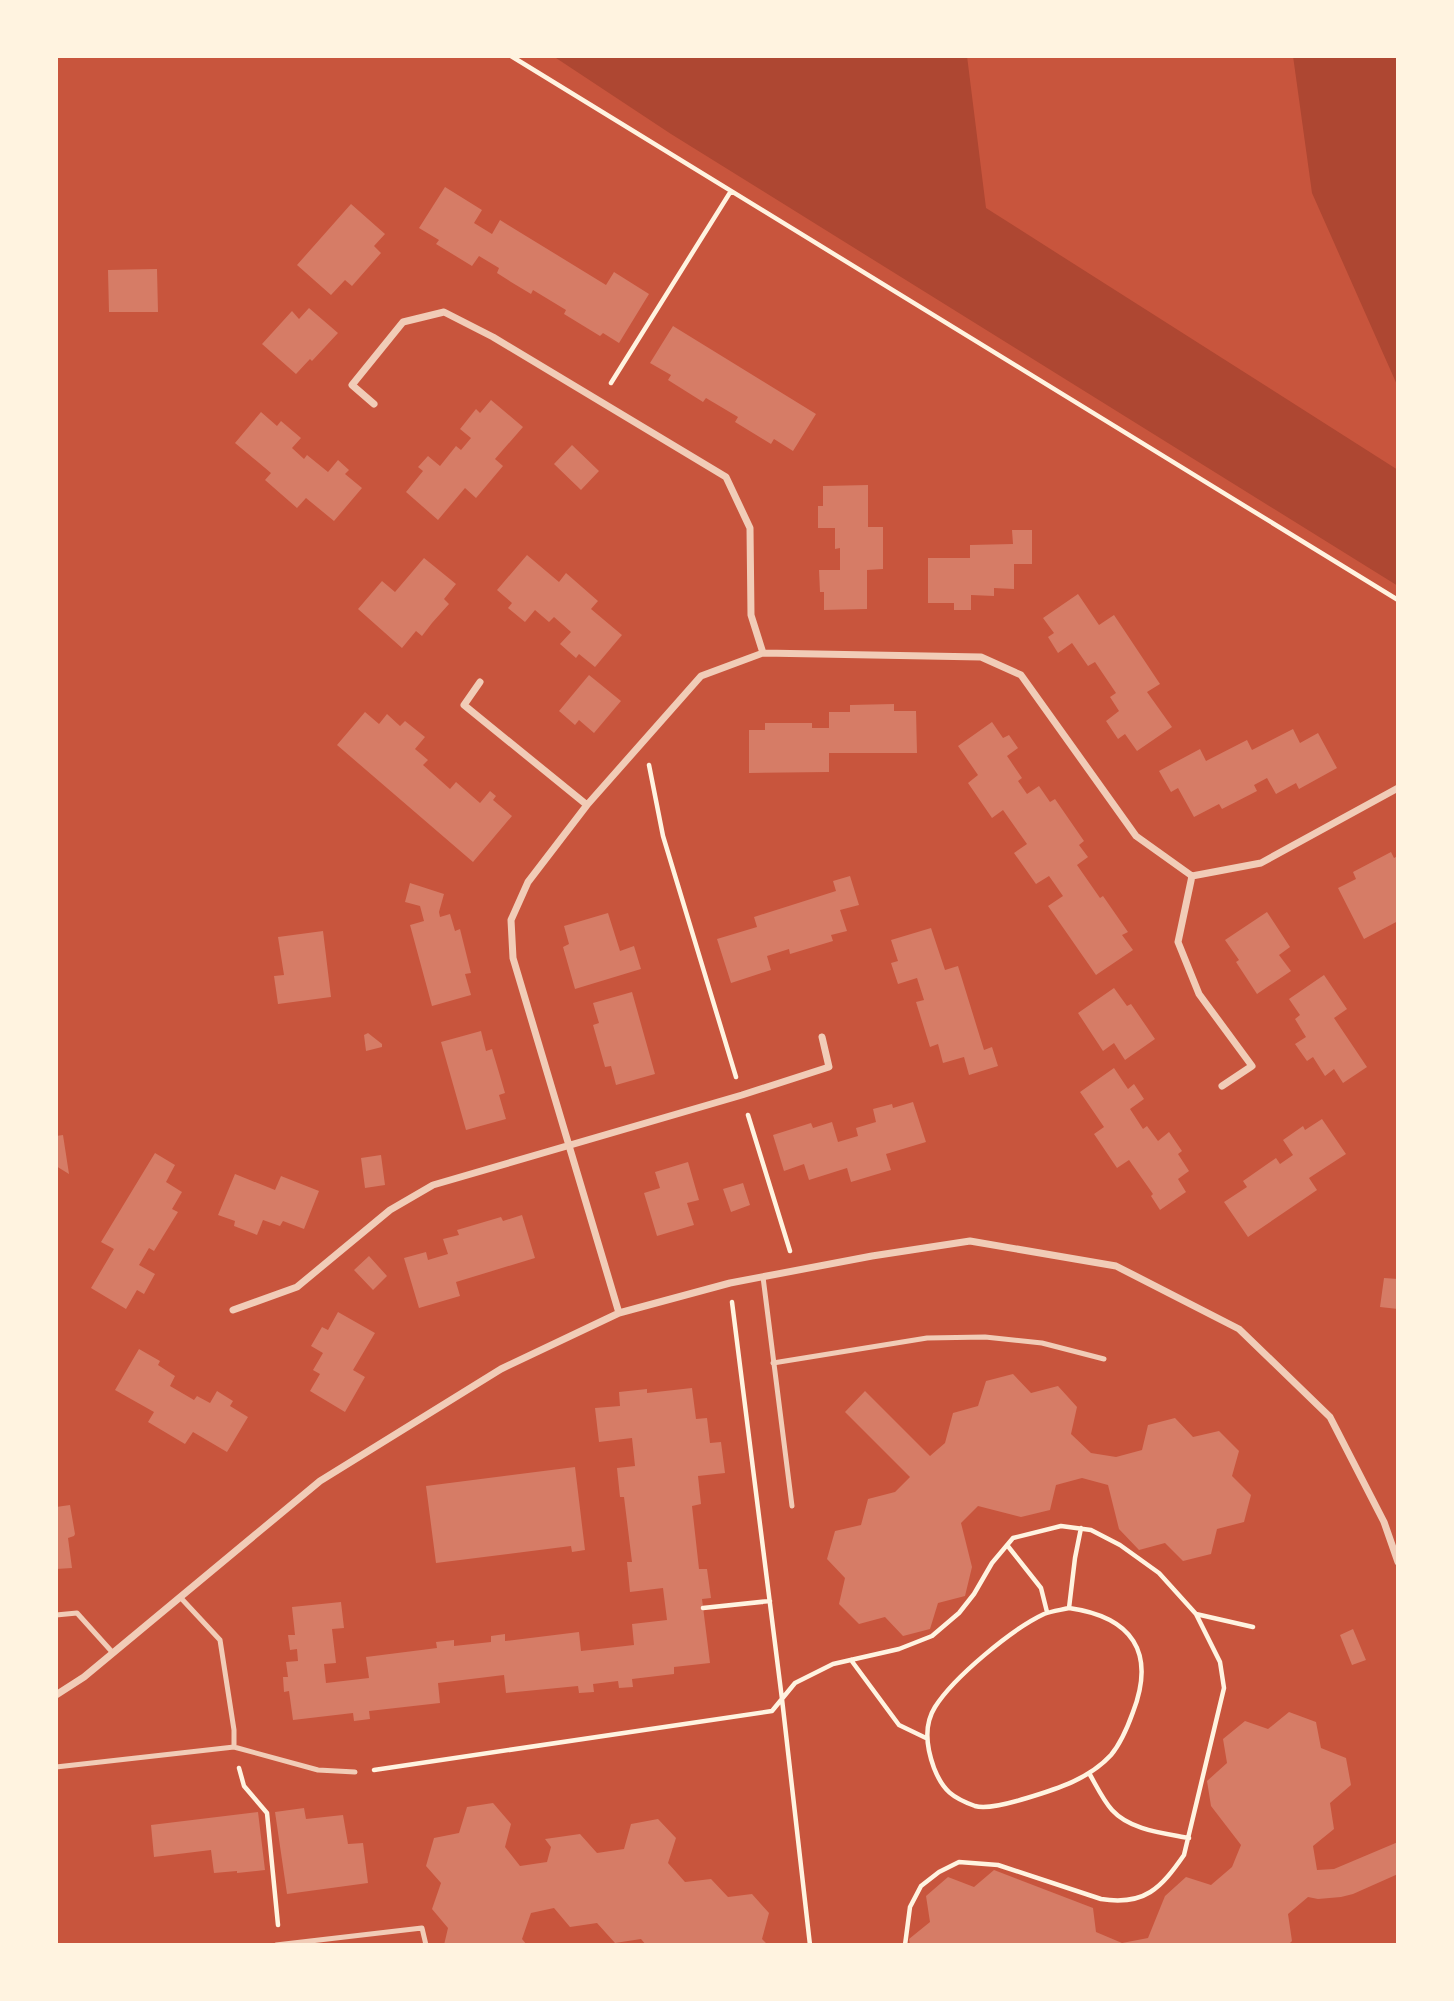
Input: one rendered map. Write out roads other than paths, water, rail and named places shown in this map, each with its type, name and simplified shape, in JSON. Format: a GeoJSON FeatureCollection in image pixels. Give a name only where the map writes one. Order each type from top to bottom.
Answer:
{"type":"FeatureCollection","features":[{"type":"Feature","properties":{"kind":"street"},"geometry":{"type":"LineString","coordinates":[[374,404],[352,385],[403,322],[444,312],[493,337],[726,477],[750,528],[751,615],[763,653]]}},
{"type":"Feature","properties":{"kind":"street"},"geometry":{"type":"LineString","coordinates":[[619,1313],[513,958],[511,920],[528,882],[587,805],[701,676],[763,653],[981,657],[1021,675],[1136,836],[1192,876],[1261,863],[1398,788]]}},
{"type":"Feature","properties":{"kind":"street"},"geometry":{"type":"LineString","coordinates":[[480,682],[464,705],[587,805]]}},
{"type":"Feature","properties":{"kind":"street"},"geometry":{"type":"LineString","coordinates":[[1192,876],[1178,942],[1199,994],[1251,1066],[1222,1086]]}},
{"type":"Feature","properties":{"kind":"street"},"geometry":{"type":"LineString","coordinates":[[233,1310],[297,1287],[390,1210],[433,1185],[829,1067],[822,1037]]}},
{"type":"Feature","properties":{"kind":"street"},"geometry":{"type":"LineString","coordinates":[[56,1695],[84,1677],[320,1482],[500,1369],[619,1313],[730,1283],[872,1256],[970,1241],[1116,1266],[1239,1329],[1330,1417],[1384,1522],[1398,1562]]}},
{"type":"Feature","properties":{"kind":"lane"},"geometry":{"type":"LineString","coordinates":[[763,1277],[792,1506]]}},
{"type":"Feature","properties":{"kind":"lane"},"geometry":{"type":"LineString","coordinates":[[773,1363],[927,1338],[985,1337],[1042,1343],[1104,1359]]}},
{"type":"Feature","properties":{"kind":"lane"},"geometry":{"type":"LineString","coordinates":[[180,1597],[220,1640],[234,1730],[233,1747]]}},
{"type":"Feature","properties":{"kind":"lane"},"geometry":{"type":"LineString","coordinates":[[56,1615],[77,1612],[113,1653]]}},
{"type":"Feature","properties":{"kind":"lane"},"geometry":{"type":"LineString","coordinates":[[56,1768],[233,1747],[318,1770],[355,1772]]}},
{"type":"Feature","properties":{"kind":"lane"},"geometry":{"type":"LineString","coordinates":[[278,1945],[422,1928],[426,1945]]}}]}
